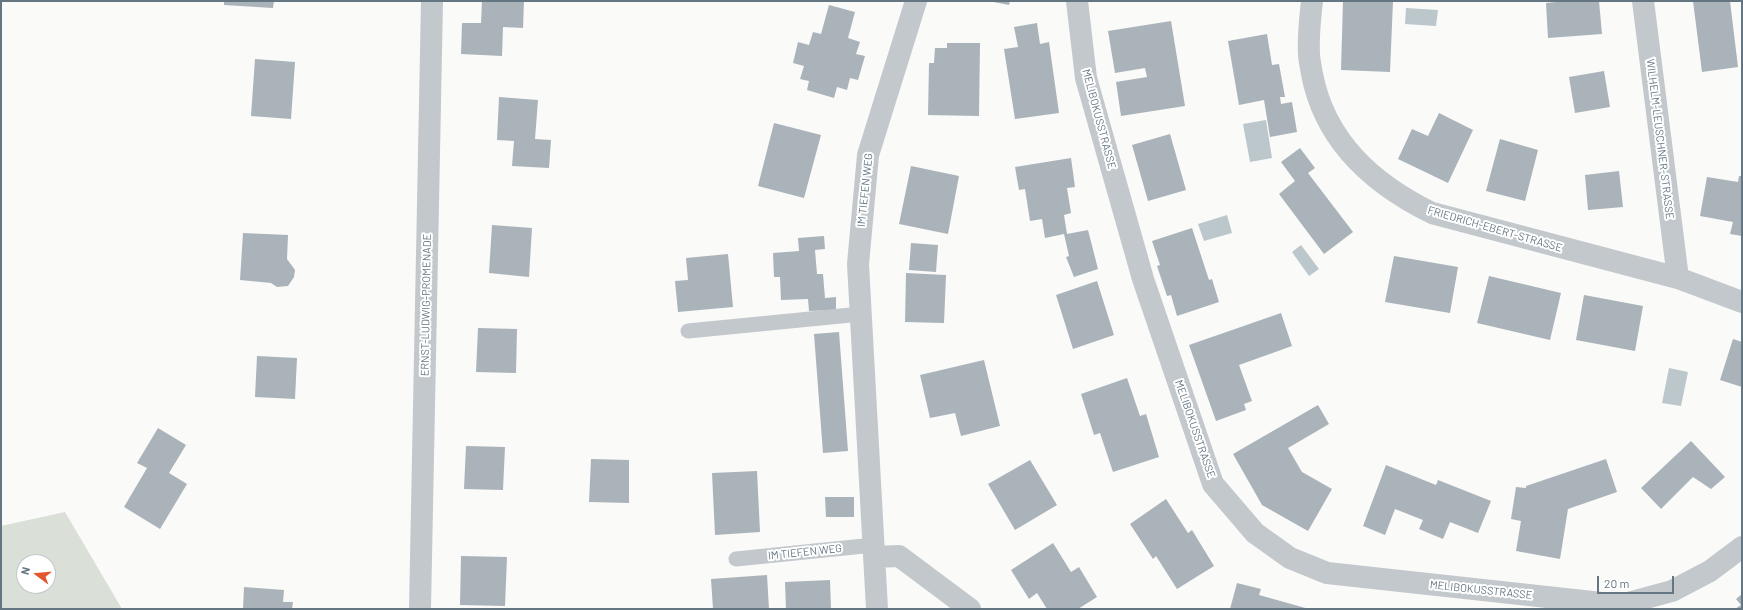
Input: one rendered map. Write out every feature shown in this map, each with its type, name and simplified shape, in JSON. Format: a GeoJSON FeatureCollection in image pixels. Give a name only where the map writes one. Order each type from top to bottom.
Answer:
{"type":"FeatureCollection","features":[{"type":"Feature","properties":{"kind":"street","name":"ERNST-LUDWIG-PROMENADE"},"geometry":{"type":"LineString","coordinates":[[420,609],[432,1]]}},
{"type":"Feature","properties":{"kind":"street","name":"IM TIEFEN WEG"},"geometry":{"type":"LineString","coordinates":[[877,609],[858,264],[868,155],[916,1]]}},
{"type":"Feature","properties":{"kind":"street","name":"MELIBOKUSSTRASSE"},"geometry":{"type":"LineString","coordinates":[[1077,1],[1086,78],[1143,279],[1214,484],[1255,533],[1290,558],[1327,573],[1620,606],[1672,591],[1710,570],[1742,547]]}},
{"type":"Feature","properties":{"kind":"street","name":"FRIEDRICH-EBERT-STRASSE"},"geometry":{"type":"LineString","coordinates":[[1312,1],[1309,29],[1309,54],[1316,92],[1330,125],[1354,158],[1389,188],[1406,200],[1432,213],[1678,278],[1742,302]]}},
{"type":"Feature","properties":{"kind":"street","name":"WILHELM-LEUSCHNER-STRASSE"},"geometry":{"type":"LineString","coordinates":[[1643,1],[1678,278]]}},
{"type":"Feature","properties":{"kind":"street"},"geometry":{"type":"LineString","coordinates":[[874,551],[899,556],[970,609]]}},
{"type":"Feature","properties":{"kind":"lane"},"geometry":{"type":"LineString","coordinates":[[688,331],[861,314]]}},
{"type":"Feature","properties":{"kind":"lane","name":"IM TIEFEN WEG"},"geometry":{"type":"LineString","coordinates":[[736,559],[874,551]]}},
{"type":"Feature","properties":{"kind":"shaded area"},"geometry":{"type":"Polygon","coordinates":[[[1406,8],[1438,10],[1436,26],[1405,24],[1406,8]]]}},
{"type":"Feature","properties":{"kind":"shaded area"},"geometry":{"type":"Polygon","coordinates":[[[1266,120],[1272,158],[1250,162],[1243,124],[1266,120]]]}},
{"type":"Feature","properties":{"kind":"shaded area"},"geometry":{"type":"Polygon","coordinates":[[[1227,215],[1232,233],[1204,241],[1198,224],[1227,215]]]}},
{"type":"Feature","properties":{"kind":"shaded area"},"geometry":{"type":"Polygon","coordinates":[[[1301,245],[1319,269],[1309,276],[1292,252],[1301,245]]]}},
{"type":"Feature","properties":{"kind":"shaded area"},"geometry":{"type":"Polygon","coordinates":[[[1669,368],[1688,372],[1681,406],[1662,403],[1669,368]]]}},
{"type":"Feature","properties":{"kind":"shaded area"},"geometry":{"type":"Polygon","coordinates":[[[65,512],[122,609],[1,609],[1,526],[65,512]]]}},
{"type":"Feature","properties":{"kind":"building"},"geometry":{"type":"Polygon","coordinates":[[[224,1],[274,1],[273,8],[224,5],[224,1]]]}},
{"type":"Feature","properties":{"kind":"building"},"geometry":{"type":"Polygon","coordinates":[[[482,1],[524,1],[523,28],[503,27],[502,56],[461,54],[462,23],[481,23],[482,1]]]}},
{"type":"Feature","properties":{"kind":"building"},"geometry":{"type":"Polygon","coordinates":[[[988,1],[1010,1],[1009,5],[988,1]]]}},
{"type":"Feature","properties":{"kind":"building"},"geometry":{"type":"Polygon","coordinates":[[[1343,1],[1393,1],[1390,72],[1341,70],[1343,1]]]}},
{"type":"Feature","properties":{"kind":"building"},"geometry":{"type":"Polygon","coordinates":[[[1567,1],[1599,1],[1602,34],[1548,38],[1546,3],[1567,1]]]}},
{"type":"Feature","properties":{"kind":"building"},"geometry":{"type":"Polygon","coordinates":[[[1693,1],[1730,1],[1738,67],[1702,72],[1693,1]]]}},
{"type":"Feature","properties":{"kind":"building"},"geometry":{"type":"Polygon","coordinates":[[[829,5],[855,12],[848,38],[860,42],[856,54],[865,56],[858,80],[850,78],[847,90],[837,87],[834,98],[807,90],[809,81],[800,79],[804,66],[793,63],[798,42],[809,45],[813,32],[821,34],[829,5]]]}},
{"type":"Feature","properties":{"kind":"building"},"geometry":{"type":"Polygon","coordinates":[[[1171,21],[1185,106],[1121,116],[1116,82],[1147,77],[1145,68],[1115,73],[1108,31],[1171,21]]]}},
{"type":"Feature","properties":{"kind":"building"},"geometry":{"type":"Polygon","coordinates":[[[1037,23],[1040,44],[1049,42],[1059,113],[1015,119],[1004,49],[1018,47],[1014,27],[1037,23]]]}},
{"type":"Feature","properties":{"kind":"building"},"geometry":{"type":"Polygon","coordinates":[[[1267,34],[1272,65],[1279,64],[1285,97],[1280,97],[1281,104],[1292,102],[1297,132],[1270,137],[1264,100],[1239,105],[1228,41],[1267,34]]]}},
{"type":"Feature","properties":{"kind":"building"},"geometry":{"type":"Polygon","coordinates":[[[947,43],[980,43],[979,116],[928,115],[929,63],[934,63],[935,48],[947,48],[947,43]]]}},
{"type":"Feature","properties":{"kind":"building"},"geometry":{"type":"Polygon","coordinates":[[[255,59],[295,62],[291,119],[251,116],[255,59]]]}},
{"type":"Feature","properties":{"kind":"building"},"geometry":{"type":"Polygon","coordinates":[[[1604,71],[1610,107],[1575,113],[1569,77],[1604,71]]]}},
{"type":"Feature","properties":{"kind":"building"},"geometry":{"type":"Polygon","coordinates":[[[499,97],[538,100],[535,139],[551,140],[549,168],[512,166],[514,141],[497,140],[499,97]]]}},
{"type":"Feature","properties":{"kind":"building"},"geometry":{"type":"Polygon","coordinates":[[[1439,113],[1473,130],[1448,183],[1398,159],[1412,129],[1428,136],[1439,113]]]}},
{"type":"Feature","properties":{"kind":"building"},"geometry":{"type":"Polygon","coordinates":[[[774,123],[821,135],[804,198],[758,186],[774,123]]]}},
{"type":"Feature","properties":{"kind":"building"},"geometry":{"type":"Polygon","coordinates":[[[1170,134],[1186,190],[1148,201],[1132,145],[1170,134]]]}},
{"type":"Feature","properties":{"kind":"building"},"geometry":{"type":"Polygon","coordinates":[[[1500,139],[1538,150],[1525,201],[1486,191],[1500,139]]]}},
{"type":"Feature","properties":{"kind":"building"},"geometry":{"type":"Polygon","coordinates":[[[1300,148],[1315,168],[1308,173],[1353,232],[1324,254],[1279,194],[1295,181],[1281,162],[1300,148]]]}},
{"type":"Feature","properties":{"kind":"building"},"geometry":{"type":"Polygon","coordinates":[[[1071,158],[1075,187],[1067,188],[1071,213],[1064,215],[1067,234],[1088,230],[1098,269],[1074,277],[1066,257],[1069,256],[1064,234],[1045,238],[1042,219],[1030,221],[1025,189],[1019,190],[1015,167],[1071,158]]]}},
{"type":"Feature","properties":{"kind":"building"},"geometry":{"type":"Polygon","coordinates":[[[911,166],[959,176],[948,234],[899,224],[911,166]]]}},
{"type":"Feature","properties":{"kind":"building"},"geometry":{"type":"Polygon","coordinates":[[[1619,171],[1623,207],[1588,210],[1585,175],[1619,171]]]}},
{"type":"Feature","properties":{"kind":"building"},"geometry":{"type":"Polygon","coordinates":[[[1739,176],[1742,176],[1742,236],[1730,234],[1733,222],[1700,216],[1707,177],[1738,182],[1739,176]]]}},
{"type":"Feature","properties":{"kind":"building"},"geometry":{"type":"Polygon","coordinates":[[[492,225],[532,228],[529,277],[489,273],[492,225]]]}},
{"type":"Feature","properties":{"kind":"building"},"geometry":{"type":"Polygon","coordinates":[[[1192,228],[1209,280],[1212,279],[1219,302],[1177,316],[1171,295],[1167,296],[1157,266],[1160,265],[1152,241],[1192,228]]]}},
{"type":"Feature","properties":{"kind":"building"},"geometry":{"type":"Polygon","coordinates":[[[243,233],[288,235],[287,259],[295,270],[294,277],[288,286],[277,287],[271,283],[240,280],[243,233]]]}},
{"type":"Feature","properties":{"kind":"building"},"geometry":{"type":"Polygon","coordinates":[[[824,236],[825,249],[815,250],[817,274],[823,274],[825,298],[836,297],[836,310],[809,311],[808,299],[781,300],[780,277],[774,277],[773,253],[799,251],[798,238],[824,236]]]}},
{"type":"Feature","properties":{"kind":"building"},"geometry":{"type":"Polygon","coordinates":[[[911,243],[938,245],[936,272],[909,270],[911,243]]]}},
{"type":"Feature","properties":{"kind":"building"},"geometry":{"type":"Polygon","coordinates":[[[728,254],[733,307],[678,312],[675,281],[688,280],[686,258],[728,254]]]}},
{"type":"Feature","properties":{"kind":"building"},"geometry":{"type":"Polygon","coordinates":[[[1394,256],[1458,267],[1450,313],[1385,302],[1394,256]]]}},
{"type":"Feature","properties":{"kind":"building"},"geometry":{"type":"Polygon","coordinates":[[[906,273],[946,275],[944,323],[905,322],[906,273]]]}},
{"type":"Feature","properties":{"kind":"building"},"geometry":{"type":"Polygon","coordinates":[[[1489,276],[1561,293],[1550,340],[1477,323],[1489,276]]]}},
{"type":"Feature","properties":{"kind":"building"},"geometry":{"type":"Polygon","coordinates":[[[1097,281],[1114,335],[1073,349],[1056,295],[1097,281]]]}},
{"type":"Feature","properties":{"kind":"building"},"geometry":{"type":"Polygon","coordinates":[[[1584,295],[1643,306],[1635,351],[1576,340],[1584,295]]]}},
{"type":"Feature","properties":{"kind":"building"},"geometry":{"type":"Polygon","coordinates":[[[1281,313],[1292,346],[1239,365],[1252,401],[1244,404],[1246,410],[1216,421],[1189,345],[1281,313]]]}},
{"type":"Feature","properties":{"kind":"building"},"geometry":{"type":"Polygon","coordinates":[[[478,328],[517,329],[516,373],[476,372],[478,328]]]}},
{"type":"Feature","properties":{"kind":"building"},"geometry":{"type":"Polygon","coordinates":[[[839,332],[848,451],[823,453],[814,334],[839,332]]]}},
{"type":"Feature","properties":{"kind":"building"},"geometry":{"type":"Polygon","coordinates":[[[1733,339],[1742,342],[1742,387],[1720,380],[1733,339]]]}},
{"type":"Feature","properties":{"kind":"building"},"geometry":{"type":"Polygon","coordinates":[[[257,356],[297,358],[295,399],[255,397],[257,356]]]}},
{"type":"Feature","properties":{"kind":"building"},"geometry":{"type":"Polygon","coordinates":[[[984,360],[1000,426],[961,436],[955,413],[930,418],[920,375],[984,360]]]}},
{"type":"Feature","properties":{"kind":"building"},"geometry":{"type":"Polygon","coordinates":[[[1127,378],[1140,416],[1146,414],[1159,457],[1113,472],[1100,433],[1094,435],[1081,394],[1127,378]]]}},
{"type":"Feature","properties":{"kind":"building"},"geometry":{"type":"Polygon","coordinates":[[[1318,405],[1329,424],[1288,448],[1302,472],[1332,489],[1308,531],[1262,505],[1233,454],[1318,405]]]}},
{"type":"Feature","properties":{"kind":"building"},"geometry":{"type":"Polygon","coordinates":[[[158,428],[186,445],[169,473],[187,484],[160,529],[124,507],[147,468],[137,463],[158,428]]]}},
{"type":"Feature","properties":{"kind":"building"},"geometry":{"type":"Polygon","coordinates":[[[1691,441],[1725,477],[1711,489],[1693,477],[1661,509],[1641,488],[1691,441]]]}},
{"type":"Feature","properties":{"kind":"building"},"geometry":{"type":"Polygon","coordinates":[[[466,446],[505,447],[503,490],[464,489],[466,446]]]}},
{"type":"Feature","properties":{"kind":"building"},"geometry":{"type":"Polygon","coordinates":[[[591,459],[629,460],[629,503],[589,502],[591,459]]]}},
{"type":"Feature","properties":{"kind":"building"},"geometry":{"type":"Polygon","coordinates":[[[1606,459],[1617,492],[1568,509],[1560,559],[1516,551],[1521,521],[1511,519],[1516,487],[1526,488],[1526,486],[1606,459]]]}},
{"type":"Feature","properties":{"kind":"building"},"geometry":{"type":"Polygon","coordinates":[[[1030,460],[1057,505],[1015,530],[988,484],[1030,460]]]}},
{"type":"Feature","properties":{"kind":"building"},"geometry":{"type":"Polygon","coordinates":[[[1386,465],[1436,485],[1438,480],[1491,501],[1478,533],[1450,522],[1443,539],[1419,529],[1423,520],[1395,509],[1385,535],[1363,526],[1386,465]]]}},
{"type":"Feature","properties":{"kind":"building"},"geometry":{"type":"Polygon","coordinates":[[[757,471],[760,532],[715,535],[712,473],[757,471]]]}},
{"type":"Feature","properties":{"kind":"building"},"geometry":{"type":"Polygon","coordinates":[[[825,497],[854,497],[854,517],[826,517],[825,497]]]}},
{"type":"Feature","properties":{"kind":"building"},"geometry":{"type":"Polygon","coordinates":[[[1166,499],[1188,533],[1192,530],[1214,566],[1177,589],[1156,556],[1153,559],[1130,524],[1166,499]]]}},
{"type":"Feature","properties":{"kind":"building"},"geometry":{"type":"Polygon","coordinates":[[[1053,543],[1071,572],[1079,567],[1097,597],[1078,609],[1047,609],[1037,593],[1029,599],[1011,570],[1053,543]]]}},
{"type":"Feature","properties":{"kind":"building"},"geometry":{"type":"Polygon","coordinates":[[[461,556],[507,557],[505,606],[460,605],[461,556]]]}},
{"type":"Feature","properties":{"kind":"building"},"geometry":{"type":"Polygon","coordinates":[[[767,575],[769,609],[713,609],[711,579],[767,575]]]}},
{"type":"Feature","properties":{"kind":"building"},"geometry":{"type":"Polygon","coordinates":[[[830,580],[831,609],[786,609],[785,582],[830,580]]]}},
{"type":"Feature","properties":{"kind":"building"},"geometry":{"type":"Polygon","coordinates":[[[1237,583],[1261,589],[1259,595],[1309,609],[1230,609],[1237,583]]]}},
{"type":"Feature","properties":{"kind":"building"},"geometry":{"type":"Polygon","coordinates":[[[244,587],[284,590],[283,602],[293,602],[292,609],[243,609],[244,587]]]}},
{"type":"Feature","properties":{"kind":"building"},"geometry":{"type":"Polygon","coordinates":[[[1742,594],[1742,609],[1735,609],[1741,605],[1736,599],[1742,594]]]}}]}
